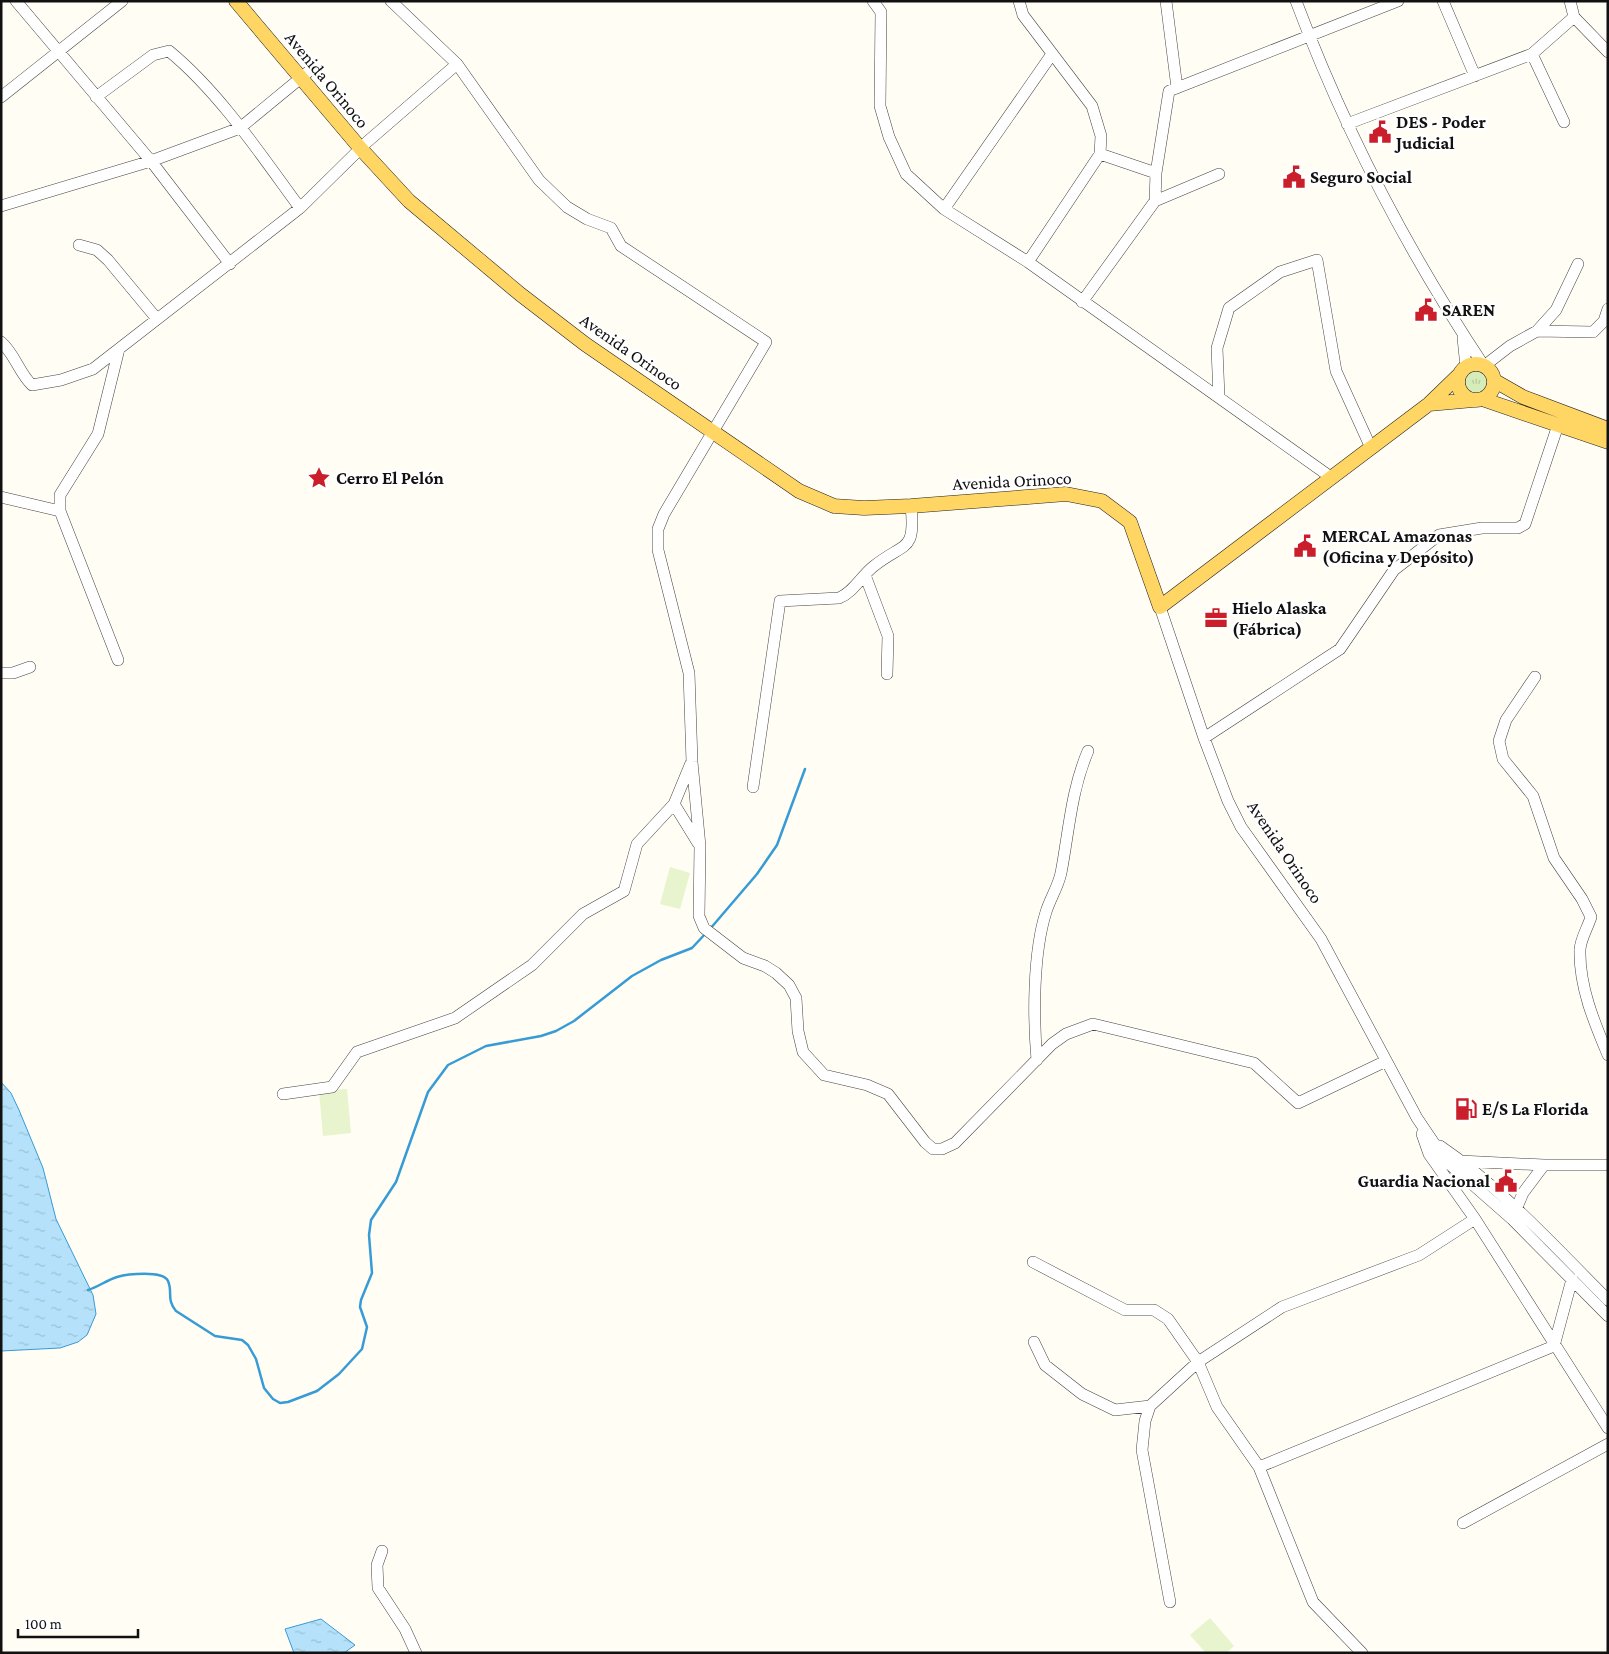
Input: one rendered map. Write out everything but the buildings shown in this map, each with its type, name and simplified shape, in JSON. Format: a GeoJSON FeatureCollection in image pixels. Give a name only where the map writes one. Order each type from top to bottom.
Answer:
{"type":"FeatureCollection","features":[{"type":"Feature","properties":{"kind":"main road","name":"Avenida Orinoco"},"geometry":{"type":"LineString","coordinates":[[236,1],[305,74]]}},
{"type":"Feature","properties":{"kind":"main road","name":"Avenida Orinoco"},"geometry":{"type":"LineString","coordinates":[[249,1],[305,74],[409,201],[520,294],[578,338],[799,491],[834,506],[864,508],[1066,494],[1102,501],[1130,522],[1160,607]]}},
{"type":"Feature","properties":{"kind":"main road"},"geometry":{"type":"LineString","coordinates":[[1160,607],[1429,404],[1463,371],[1475,364],[1484,366],[1492,372],[1495,381],[1493,389],[1479,400],[1429,404]]}},
{"type":"Feature","properties":{"kind":"main road"},"geometry":{"type":"LineString","coordinates":[[1463,371],[1458,387],[1470,399],[1479,400],[1608,442]]}},
{"type":"Feature","properties":{"kind":"main road"},"geometry":{"type":"LineString","coordinates":[[1495,381],[1523,397],[1608,429]]}},
{"type":"Feature","properties":{"kind":"street"},"geometry":{"type":"LineString","coordinates":[[16,1],[57,53],[150,162],[230,264]]}},
{"type":"Feature","properties":{"kind":"street"},"geometry":{"type":"LineString","coordinates":[[1,97],[122,1]]}},
{"type":"Feature","properties":{"kind":"street"},"geometry":{"type":"LineString","coordinates":[[391,1],[457,64],[539,180],[567,207],[586,218],[611,228],[620,246],[766,342],[712,432],[658,529],[658,550],[689,673],[692,762],[700,846],[701,878],[698,916],[704,928],[744,958],[765,966],[776,973],[789,985],[796,998],[798,1031],[803,1052],[813,1064],[824,1075],[867,1085],[888,1094],[925,1142],[933,1149],[942,1150],[955,1143],[1052,1044],[1066,1034],[1093,1024],[1254,1063],[1298,1103],[1386,1061]]}},
{"type":"Feature","properties":{"kind":"street"},"geometry":{"type":"LineString","coordinates":[[873,1],[880,12],[880,106],[889,137],[906,174],[944,209],[1028,262],[1332,478]]}},
{"type":"Feature","properties":{"kind":"street"},"geometry":{"type":"LineString","coordinates":[[1020,1],[1023,15],[1092,106],[1098,120],[1100,136],[1100,154],[1028,262]]}},
{"type":"Feature","properties":{"kind":"street"},"geometry":{"type":"LineString","coordinates":[[1166,1],[1177,88]]}},
{"type":"Feature","properties":{"kind":"street"},"geometry":{"type":"LineString","coordinates":[[1296,1],[1347,124],[1398,222],[1484,366],[1510,346],[1537,331],[1556,310],[1578,264]]}},
{"type":"Feature","properties":{"kind":"street"},"geometry":{"type":"LineString","coordinates":[[1443,1],[1475,76]]}},
{"type":"Feature","properties":{"kind":"street"},"geometry":{"type":"LineString","coordinates":[[1570,1],[1574,17],[1608,52]]}},
{"type":"Feature","properties":{"kind":"street"},"geometry":{"type":"LineString","coordinates":[[1155,201],[1156,173],[1169,91],[1394,2]]}},
{"type":"Feature","properties":{"kind":"street"},"geometry":{"type":"LineString","coordinates":[[1347,124],[1532,54],[1574,17]]}},
{"type":"Feature","properties":{"kind":"street"},"geometry":{"type":"LineString","coordinates":[[96,97],[153,55],[169,51],[183,63],[240,128],[300,208]]}},
{"type":"Feature","properties":{"kind":"street"},"geometry":{"type":"LineString","coordinates":[[944,209],[1052,54]]}},
{"type":"Feature","properties":{"kind":"street"},"geometry":{"type":"LineString","coordinates":[[1532,54],[1564,122]]}},
{"type":"Feature","properties":{"kind":"street"},"geometry":{"type":"LineString","coordinates":[[1,342],[9,348],[22,368],[26,379],[32,385],[61,380],[92,369],[300,208],[364,146],[457,64]]}},
{"type":"Feature","properties":{"kind":"street"},"geometry":{"type":"LineString","coordinates":[[1,206],[150,162],[240,128],[305,74]]}},
{"type":"Feature","properties":{"kind":"street"},"geometry":{"type":"LineString","coordinates":[[1100,154],[1156,173]]}},
{"type":"Feature","properties":{"kind":"street"},"geometry":{"type":"LineString","coordinates":[[1082,302],[1155,201],[1219,174]]}},
{"type":"Feature","properties":{"kind":"street"},"geometry":{"type":"LineString","coordinates":[[80,245],[97,250],[108,260],[157,319]]}},
{"type":"Feature","properties":{"kind":"street"},"geometry":{"type":"LineString","coordinates":[[1219,396],[1217,348],[1230,308],[1280,272],[1317,260],[1336,372],[1371,448]]}},
{"type":"Feature","properties":{"kind":"street"},"geometry":{"type":"LineString","coordinates":[[1537,331],[1593,332],[1604,322],[1608,309]]}},
{"type":"Feature","properties":{"kind":"street"},"geometry":{"type":"LineString","coordinates":[[1462,332],[1466,351],[1463,371]]}},
{"type":"Feature","properties":{"kind":"street"},"geometry":{"type":"LineString","coordinates":[[118,660],[60,511],[60,495],[98,434],[119,349]]}},
{"type":"Feature","properties":{"kind":"street"},"geometry":{"type":"LineString","coordinates":[[1204,738],[1340,649],[1394,570],[1439,535],[1482,528],[1518,528],[1525,524],[1558,425]]}},
{"type":"Feature","properties":{"kind":"street"},"geometry":{"type":"LineString","coordinates":[[1,497],[60,511]]}},
{"type":"Feature","properties":{"kind":"street"},"geometry":{"type":"LineString","coordinates":[[752,787],[780,601],[839,598],[846,595],[873,566],[904,548],[910,539],[913,526],[911,506]]}},
{"type":"Feature","properties":{"kind":"street"},"geometry":{"type":"LineString","coordinates":[[866,575],[888,636],[887,674]]}},
{"type":"Feature","properties":{"kind":"street","name":"Avenida Orinoco"},"geometry":{"type":"LineString","coordinates":[[1160,607],[1204,738],[1228,801],[1242,827],[1322,939],[1417,1118],[1446,1160],[1512,1219],[1608,1316]]}},
{"type":"Feature","properties":{"kind":"street"},"geometry":{"type":"LineString","coordinates":[[1,673],[13,673],[30,667]]}},
{"type":"Feature","properties":{"kind":"street"},"geometry":{"type":"LineString","coordinates":[[1535,677],[1506,720],[1499,741],[1503,760],[1533,796],[1554,858],[1582,899],[1591,917],[1580,948],[1582,965],[1591,1014],[1608,1054]]}},
{"type":"Feature","properties":{"kind":"street"},"geometry":{"type":"LineString","coordinates":[[1037,1060],[1034,1031],[1038,949],[1046,912],[1060,876],[1069,814],[1078,774],[1088,751]]}},
{"type":"Feature","properties":{"kind":"street"},"geometry":{"type":"LineString","coordinates":[[284,1094],[332,1087],[358,1052],[455,1018],[532,965],[583,914],[624,891],[636,844],[674,804],[692,762]]}},
{"type":"Feature","properties":{"kind":"street"},"geometry":{"type":"LineString","coordinates":[[674,804],[700,846]]}},
{"type":"Feature","properties":{"kind":"street"},"geometry":{"type":"LineString","coordinates":[[1417,1118],[1429,1154],[1475,1219],[1554,1346],[1608,1428]]}},
{"type":"Feature","properties":{"kind":"street","name":"Avenida Orinoco"},"geometry":{"type":"LineString","coordinates":[[1434,1142],[1462,1161],[1516,1208],[1608,1300]]}},
{"type":"Feature","properties":{"kind":"street"},"geometry":{"type":"LineString","coordinates":[[1446,1160],[1544,1165],[1608,1165]]}},
{"type":"Feature","properties":{"kind":"street"},"geometry":{"type":"LineString","coordinates":[[1512,1219],[1523,1193],[1544,1165]]}},
{"type":"Feature","properties":{"kind":"street"},"geometry":{"type":"LineString","coordinates":[[1170,1602],[1142,1450],[1145,1421],[1150,1406],[1198,1362],[1282,1308],[1419,1255],[1475,1219]]}},
{"type":"Feature","properties":{"kind":"street"},"geometry":{"type":"LineString","coordinates":[[1033,1262],[1125,1310],[1154,1310],[1168,1319],[1198,1362],[1217,1407],[1259,1467],[1313,1602],[1362,1653]]}},
{"type":"Feature","properties":{"kind":"street"},"geometry":{"type":"LineString","coordinates":[[1554,1346],[1572,1279]]}},
{"type":"Feature","properties":{"kind":"street"},"geometry":{"type":"LineString","coordinates":[[1034,1342],[1045,1364],[1082,1394],[1114,1410],[1150,1406]]}},
{"type":"Feature","properties":{"kind":"street"},"geometry":{"type":"LineString","coordinates":[[1259,1467],[1554,1346]]}},
{"type":"Feature","properties":{"kind":"street"},"geometry":{"type":"LineString","coordinates":[[1463,1523],[1608,1444]]}},
{"type":"Feature","properties":{"kind":"street"},"geometry":{"type":"LineString","coordinates":[[382,1552],[377,1565],[378,1588],[404,1629],[416,1653]]}},
{"type":"Feature","properties":{"kind":"green space"},"geometry":{"type":"Polygon","coordinates":[[[1476,367],[1486,371],[1490,381],[1486,391],[1476,395],[1466,391],[1462,381],[1466,371],[1476,367]]]}},
{"type":"Feature","properties":{"kind":"green space"},"geometry":{"type":"Polygon","coordinates":[[[670,867],[690,873],[680,909],[660,904],[670,867]]]}},
{"type":"Feature","properties":{"kind":"green space"},"geometry":{"type":"Polygon","coordinates":[[[347,1089],[351,1133],[323,1136],[319,1091],[347,1089]]]}},
{"type":"Feature","properties":{"kind":"green space"},"geometry":{"type":"Polygon","coordinates":[[[1210,1618],[1234,1646],[1226,1653],[1206,1653],[1190,1635],[1210,1618]]]}},
{"type":"Feature","properties":{"kind":"water"},"geometry":{"type":"Polygon","coordinates":[[[1,1082],[11,1093],[19,1110],[43,1168],[56,1219],[93,1295],[96,1314],[87,1335],[78,1342],[60,1348],[1,1351],[1,1082]]]}},
{"type":"Feature","properties":{"kind":"water"},"geometry":{"type":"Polygon","coordinates":[[[321,1619],[355,1645],[344,1653],[294,1653],[285,1629],[321,1619]]]}},
{"type":"Feature","properties":{"kind":"waterway"},"geometry":{"type":"LineString","coordinates":[[710,929],[757,874],[777,845],[805,769]]}},
{"type":"Feature","properties":{"kind":"waterway"},"geometry":{"type":"LineString","coordinates":[[88,1290],[113,1278],[122,1276],[136,1274],[159,1275],[168,1281],[171,1303],[176,1311],[215,1336],[242,1340],[248,1345],[256,1359],[264,1388],[273,1399],[280,1403],[288,1402],[317,1391],[339,1374],[362,1349],[367,1327],[360,1307],[372,1273],[369,1235],[371,1220],[396,1182],[428,1092],[448,1065],[486,1046],[541,1036],[556,1031],[574,1021],[632,976],[661,960],[692,948],[706,933]]}},
{"type":"Feature","properties":{"kind":"place","name":"DES - Poder Judicial"},"geometry":{"type":"Point","coordinates":[1380,132]}},
{"type":"Feature","properties":{"kind":"place","name":"Seguro Social"},"geometry":{"type":"Point","coordinates":[1294,177]}},
{"type":"Feature","properties":{"kind":"place","name":"SAREN"},"geometry":{"type":"Point","coordinates":[1426,310]}},
{"type":"Feature","properties":{"kind":"place","name":"Cerro El Pelón"},"geometry":{"type":"Point","coordinates":[319,478]}},
{"type":"Feature","properties":{"kind":"place","name":"MERCAL Amazonas (Oficina y Depósito)"},"geometry":{"type":"Point","coordinates":[1305,546]}},
{"type":"Feature","properties":{"kind":"place","name":"Hielo Alaska (Fábrica)"},"geometry":{"type":"Point","coordinates":[1216,618]}},
{"type":"Feature","properties":{"kind":"place","name":"E/S La Florida"},"geometry":{"type":"Point","coordinates":[1466,1109]}},
{"type":"Feature","properties":{"kind":"place","name":"Guardia Nacional"},"geometry":{"type":"Point","coordinates":[1506,1181]}}]}
